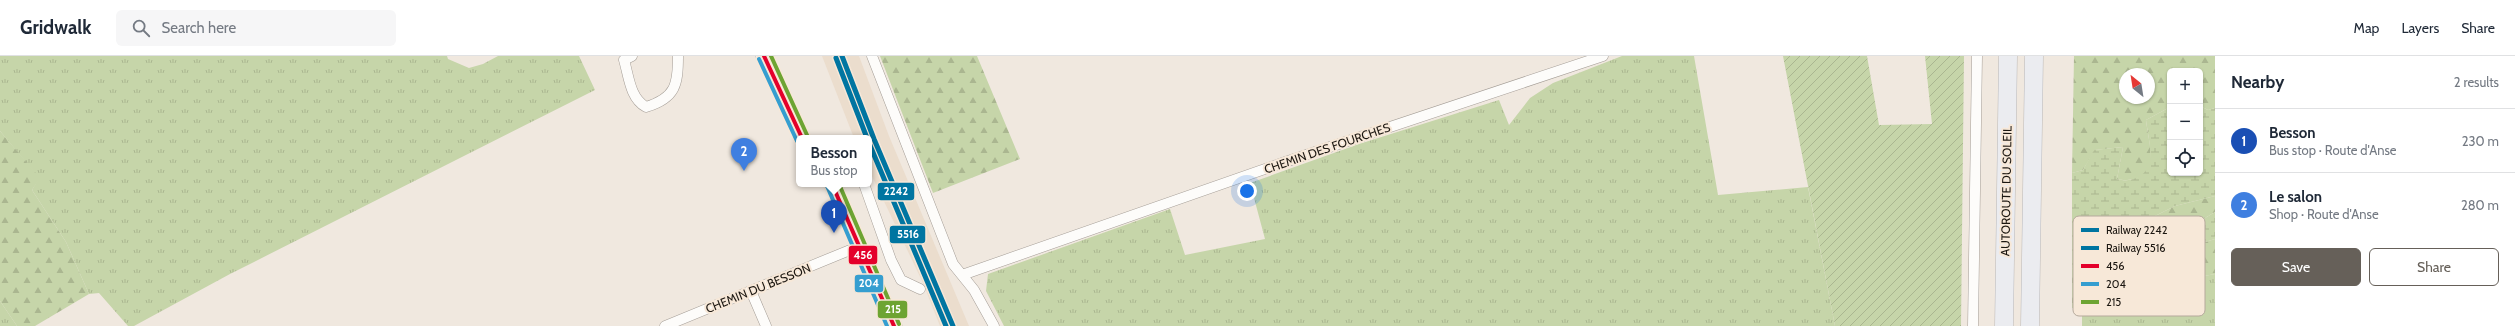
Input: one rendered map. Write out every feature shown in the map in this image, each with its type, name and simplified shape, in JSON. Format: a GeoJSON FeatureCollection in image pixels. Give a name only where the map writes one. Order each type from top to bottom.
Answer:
{"type":"FeatureCollection","features":[{"type":"Feature","properties":{"kind":"highway","name":"AUTOROUTE DU SOLEIL"},"geometry":{"type":"LineString","coordinates":[[2004,326],[2008,56]]}},
{"type":"Feature","properties":{"kind":"highway"},"geometry":{"type":"LineString","coordinates":[[2030,326],[2034,56]]}},
{"type":"Feature","properties":{"kind":"main road"},"geometry":{"type":"LineString","coordinates":[[764,56],[801,135]]}},
{"type":"Feature","properties":{"kind":"main road"},"geometry":{"type":"LineString","coordinates":[[774,56],[810,135]]}},
{"type":"Feature","properties":{"kind":"main road"},"geometry":{"type":"LineString","coordinates":[[822,187],[882,326]]}},
{"type":"Feature","properties":{"kind":"main road"},"geometry":{"type":"LineString","coordinates":[[833,187],[894,326]]}},
{"type":"Feature","properties":{"kind":"street"},"geometry":{"type":"LineString","coordinates":[[632,56],[624,60],[633,93],[638,102],[646,107],[672,94],[675,87],[678,56]]}},
{"type":"Feature","properties":{"kind":"street"},"geometry":{"type":"LineString","coordinates":[[872,56],[953,264],[974,290],[994,326]]}},
{"type":"Feature","properties":{"kind":"street","name":"CHEMIN DES FOURCHES"},"geometry":{"type":"LineString","coordinates":[[962,275],[1330,147],[1603,56]]}},
{"type":"Feature","properties":{"kind":"street"},"geometry":{"type":"LineString","coordinates":[[1973,326],[1977,56]]}},
{"type":"Feature","properties":{"kind":"street"},"geometry":{"type":"LineString","coordinates":[[865,187],[891,260],[901,280],[920,289]]}},
{"type":"Feature","properties":{"kind":"street","name":"CHEMIN DU BESSON"},"geometry":{"type":"LineString","coordinates":[[665,326],[850,250]]}},
{"type":"Feature","properties":{"kind":"street"},"geometry":{"type":"LineString","coordinates":[[751,291],[766,326]]}},
{"type":"Feature","properties":{"kind":"shaded area"},"geometry":{"type":"Polygon","coordinates":[[[822,56],[859,56],[889,136],[969,326],[940,326],[923,283],[872,176],[872,135],[853,135],[822,56]]]}},
{"type":"Feature","properties":{"kind":"green space"},"geometry":{"type":"Polygon","coordinates":[[[0,56],[447,56],[448,59],[469,68],[483,64],[498,56],[579,56],[595,90],[230,274],[134,326],[128,326],[99,293],[89,294],[66,242],[32,190],[39,178],[0,131],[0,56]]]}},
{"type":"Feature","properties":{"kind":"green space"},"geometry":{"type":"Polygon","coordinates":[[[880,56],[977,56],[1020,159],[933,193],[880,56]]]}},
{"type":"Feature","properties":{"kind":"green space"},"geometry":{"type":"Polygon","coordinates":[[[1622,56],[1694,56],[1718,195],[1808,187],[1835,326],[1004,326],[986,291],[988,274],[1170,209],[1185,255],[1265,239],[1250,183],[1359,144],[1499,100],[1509,125],[1530,98],[1553,83],[1622,56]]]}},
{"type":"Feature","properties":{"kind":"green space"},"geometry":{"type":"Polygon","coordinates":[[[1783,56],[1867,56],[1879,125],[1932,124],[1925,56],[1964,56],[1961,326],[1835,326],[1783,56]]]}},
{"type":"Feature","properties":{"kind":"green space"},"geometry":{"type":"Polygon","coordinates":[[[2074,56],[2215,56],[2215,108],[2208,110],[2203,108],[2203,68],[2167,68],[2167,109],[2146,120],[2151,160],[2145,173],[2131,180],[2117,179],[2123,147],[2095,150],[2083,170],[2072,173],[2074,56]]]}},
{"type":"Feature","properties":{"kind":"green space"},"geometry":{"type":"Polygon","coordinates":[[[2203,108],[2208,110],[2215,108],[2215,196],[2175,206],[2155,216],[2073,216],[2072,269],[2072,173],[2083,170],[2094,150],[2123,147],[2117,179],[2128,180],[2138,177],[2144,173],[2150,160],[2150,144],[2146,120],[2167,109],[2167,176],[2203,176],[2203,108]]]}},
{"type":"Feature","properties":{"kind":"green space"},"geometry":{"type":"Polygon","coordinates":[[[0,131],[40,178],[32,190],[66,242],[89,294],[35,326],[17,326],[0,301],[0,131]]]}},
{"type":"Feature","properties":{"kind":"green space"},"geometry":{"type":"Polygon","coordinates":[[[2215,196],[2215,212],[2205,218],[2205,216],[2155,216],[2175,206],[2215,196]]]}},
{"type":"Feature","properties":{"kind":"green space"},"geometry":{"type":"Polygon","coordinates":[[[2215,212],[2215,239],[2205,242],[2205,218],[2215,212]]]}},
{"type":"Feature","properties":{"kind":"green space"},"geometry":{"type":"Polygon","coordinates":[[[2215,239],[2215,274],[2205,276],[2205,242],[2215,239]]]}},
{"type":"Feature","properties":{"kind":"green space"},"geometry":{"type":"Polygon","coordinates":[[[2073,269],[2073,308],[2072,308],[2073,269]]]}},
{"type":"Feature","properties":{"kind":"green space"},"geometry":{"type":"Polygon","coordinates":[[[2215,274],[2215,326],[2082,326],[2082,316],[2205,316],[2205,276],[2215,274]]]}},
{"type":"Feature","properties":{"kind":"green space"},"geometry":{"type":"Polygon","coordinates":[[[0,301],[17,326],[0,326],[0,301]]]}},
{"type":"Feature","properties":{"kind":"rail line","name":"2242"},"geometry":{"type":"LineString","coordinates":[[842,56],[874,139],[953,326]]}},
{"type":"Feature","properties":{"kind":"rail line","name":"5516"},"geometry":{"type":"LineString","coordinates":[[836,58],[866,135]]}},
{"type":"Feature","properties":{"kind":"rail line","name":"5516"},"geometry":{"type":"LineString","coordinates":[[872,150],[946,326]]}},
{"type":"Feature","properties":{"kind":"transit line","name":"456"},"geometry":{"type":"LineString","coordinates":[[764,56],[801,135]]}},
{"type":"Feature","properties":{"kind":"transit line","name":"215"},"geometry":{"type":"LineString","coordinates":[[771,56],[807,135]]}},
{"type":"Feature","properties":{"kind":"transit line","name":"204"},"geometry":{"type":"LineString","coordinates":[[759,59],[796,139]]}},
{"type":"Feature","properties":{"kind":"transit line","name":"204"},"geometry":{"type":"LineString","coordinates":[[827,187],[887,326]]}},
{"type":"Feature","properties":{"kind":"transit line","name":"456"},"geometry":{"type":"LineString","coordinates":[[833,187],[894,326]]}},
{"type":"Feature","properties":{"kind":"transit line","name":"215"},"geometry":{"type":"LineString","coordinates":[[840,187],[899,324]]}},
{"type":"Feature","properties":{"kind":"place","name":"Le salon"},"geometry":{"type":"Point","coordinates":[744,171]}},
{"type":"Feature","properties":{"kind":"place","name":"Besson"},"geometry":{"type":"Point","coordinates":[834,233]}}]}
